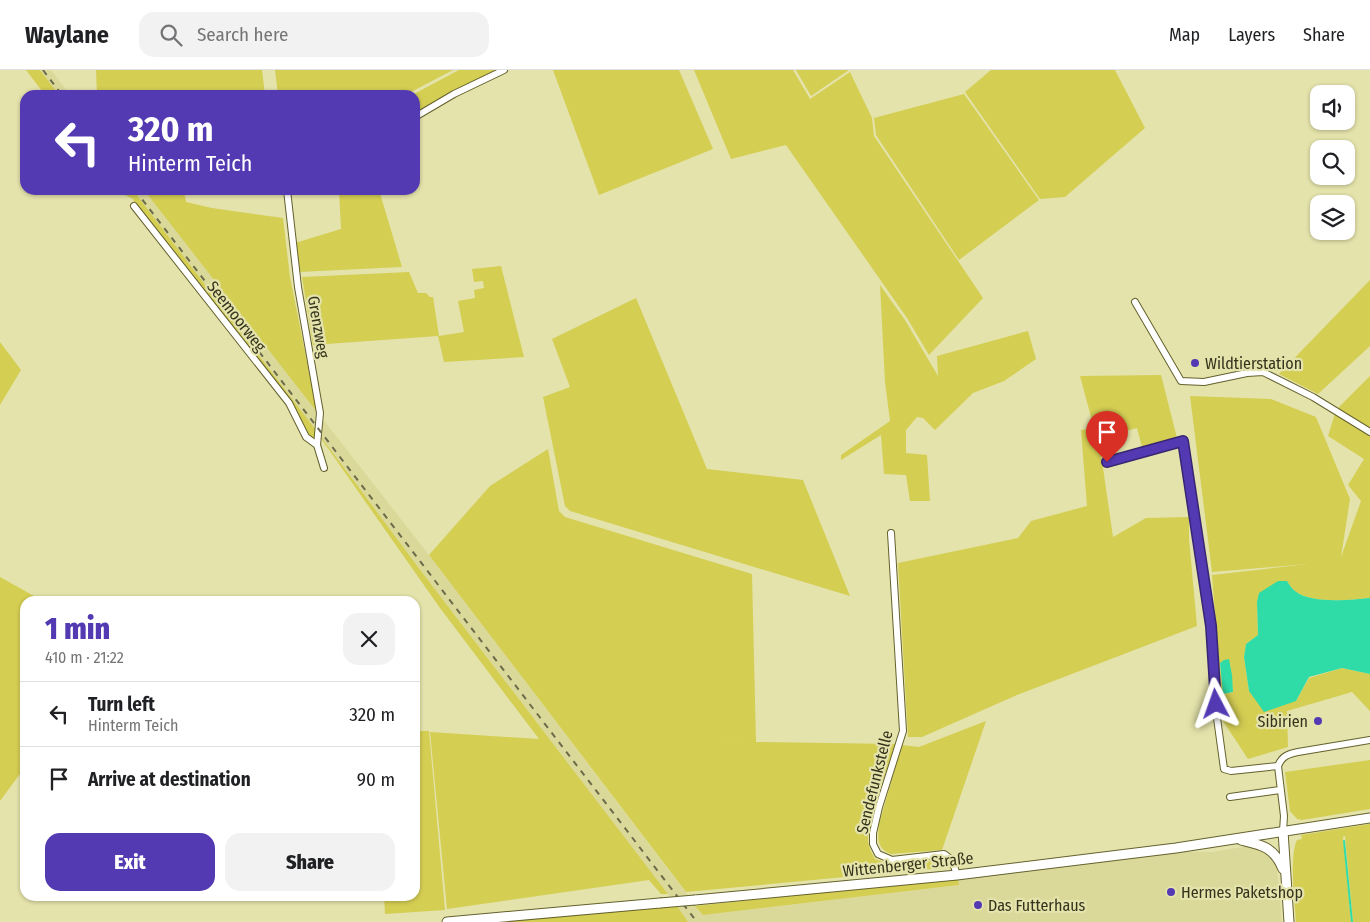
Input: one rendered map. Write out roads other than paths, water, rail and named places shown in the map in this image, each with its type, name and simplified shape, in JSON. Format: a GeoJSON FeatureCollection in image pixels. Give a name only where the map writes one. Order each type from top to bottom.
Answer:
{"type":"FeatureCollection","features":[{"type":"Feature","properties":{"kind":"main road","name":"Wittenberger Straße"},"geometry":{"type":"LineString","coordinates":[[447,922],[957,875],[1176,848],[1370,818]]}},
{"type":"Feature","properties":{"kind":"main road"},"geometry":{"type":"LineString","coordinates":[[1283,831],[1289,922]]}},
{"type":"Feature","properties":{"kind":"main road"},"geometry":{"type":"LineString","coordinates":[[1236,838],[1260,844],[1270,850],[1276,856],[1285,876]]}},
{"type":"Feature","properties":{"kind":"street"},"geometry":{"type":"LineString","coordinates":[[420,114],[454,94],[504,70]]}},
{"type":"Feature","properties":{"kind":"street","name":"Grenzweg"},"geometry":{"type":"LineString","coordinates":[[288,195],[298,287],[320,413],[317,445],[324,468]]}},
{"type":"Feature","properties":{"kind":"street","name":"Seemoorweg"},"geometry":{"type":"LineString","coordinates":[[134,206],[289,403],[306,437],[317,445]]}},
{"type":"Feature","properties":{"kind":"street"},"geometry":{"type":"LineString","coordinates":[[1135,302],[1181,381],[1204,382],[1247,373],[1263,372],[1313,397],[1370,432]]}},
{"type":"Feature","properties":{"kind":"street"},"geometry":{"type":"LineString","coordinates":[[1107,462],[1183,441],[1211,626],[1217,718],[1224,769],[1231,771],[1278,766]]}},
{"type":"Feature","properties":{"kind":"street","name":"Sendefunkstelle"},"geometry":{"type":"LineString","coordinates":[[891,532],[903,731],[879,807],[873,833],[873,844],[878,854],[892,860],[944,854],[952,860],[957,875]]}},
{"type":"Feature","properties":{"kind":"street"},"geometry":{"type":"LineString","coordinates":[[1283,831],[1284,816],[1278,766],[1281,760],[1287,754],[1370,740]]}},
{"type":"Feature","properties":{"kind":"street"},"geometry":{"type":"LineString","coordinates":[[1230,797],[1280,790]]}},
{"type":"Feature","properties":{"kind":"waterway"},"geometry":{"type":"LineString","coordinates":[[1344,841],[1352,922]]}},
{"type":"Feature","properties":{"kind":"railway"},"geometry":{"type":"LineString","coordinates":[[43,70],[58,90]]}},
{"type":"Feature","properties":{"kind":"railway"},"geometry":{"type":"LineString","coordinates":[[139,195],[697,922]]}},
{"type":"Feature","properties":{"kind":"place","name":"Wildtierstation"},"geometry":{"type":"Point","coordinates":[1195,363]}},
{"type":"Feature","properties":{"kind":"place","name":"Sibirien"},"geometry":{"type":"Point","coordinates":[1318,721]}},
{"type":"Feature","properties":{"kind":"place","name":"Hermes Paketshop"},"geometry":{"type":"Point","coordinates":[1171,892]}},
{"type":"Feature","properties":{"kind":"place","name":"Das Futterhaus"},"geometry":{"type":"Point","coordinates":[978,905]}}]}
